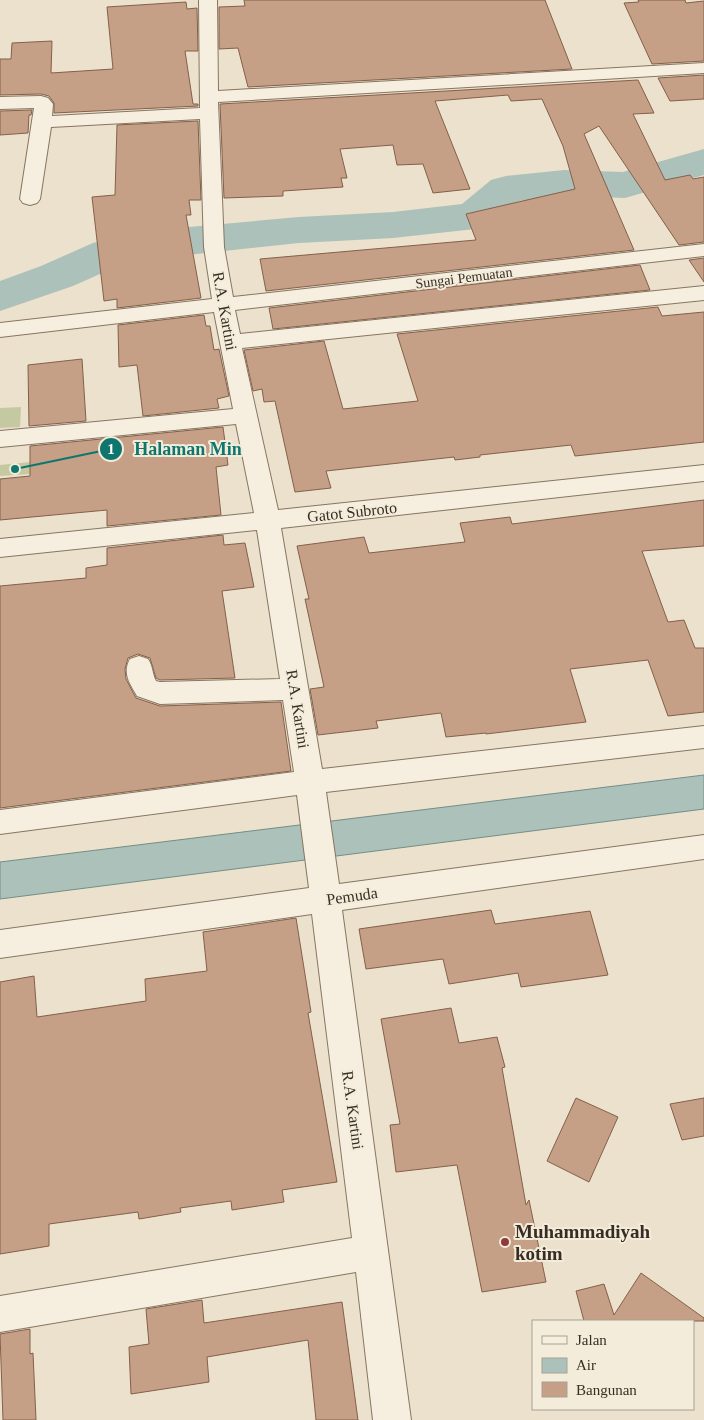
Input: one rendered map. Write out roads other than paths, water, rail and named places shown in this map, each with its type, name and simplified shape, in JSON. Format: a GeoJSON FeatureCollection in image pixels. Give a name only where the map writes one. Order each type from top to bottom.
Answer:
{"type":"FeatureCollection","features":[{"type":"Feature","properties":{"kind":"street","name":"R.A. Kartini"},"geometry":{"type":"LineString","coordinates":[[208,0],[209,105],[214,246],[230,342],[268,521],[311,787],[392,1420]]}},
{"type":"Feature","properties":{"kind":"street"},"geometry":{"type":"LineString","coordinates":[[42,122],[209,105],[704,68]]}},
{"type":"Feature","properties":{"kind":"street"},"geometry":{"type":"LineString","coordinates":[[0,102],[42,102],[44,104],[30,198]]}},
{"type":"Feature","properties":{"kind":"street","name":"Sungai Pemuatan"},"geometry":{"type":"LineString","coordinates":[[0,330],[704,250]]}},
{"type":"Feature","properties":{"kind":"street"},"geometry":{"type":"LineString","coordinates":[[230,342],[704,293]]}},
{"type":"Feature","properties":{"kind":"street"},"geometry":{"type":"LineString","coordinates":[[0,439],[247,415]]}},
{"type":"Feature","properties":{"kind":"street","name":"Gatot Subroto"},"geometry":{"type":"LineString","coordinates":[[0,548],[268,521],[704,473]]}},
{"type":"Feature","properties":{"kind":"street"},"geometry":{"type":"LineString","coordinates":[[139,666],[140,676],[147,689],[160,693],[295,689]]}},
{"type":"Feature","properties":{"kind":"street"},"geometry":{"type":"LineString","coordinates":[[0,822],[311,787],[704,737]]}},
{"type":"Feature","properties":{"kind":"street","name":"Pemuda"},"geometry":{"type":"LineString","coordinates":[[0,944],[323,888],[704,847]]}},
{"type":"Feature","properties":{"kind":"street"},"geometry":{"type":"LineString","coordinates":[[0,1314],[372,1252]]}},
{"type":"Feature","properties":{"kind":"water"},"geometry":{"type":"Polygon","coordinates":[[[704,775],[704,809],[0,899],[0,862],[704,775]]]}},
{"type":"Feature","properties":{"kind":"waterway"},"geometry":{"type":"LineString","coordinates":[[0,297],[57,276],[109,253],[178,242],[299,230],[393,225],[475,216],[506,189],[564,183],[625,185],[704,162]]}},
{"type":"Feature","properties":{"kind":"place","name":"Halaman Min"},"geometry":{"type":"Point","coordinates":[15,469]}},
{"type":"Feature","properties":{"kind":"place","name":"Muhammadiyah kotim"},"geometry":{"type":"Point","coordinates":[505,1242]}}]}
